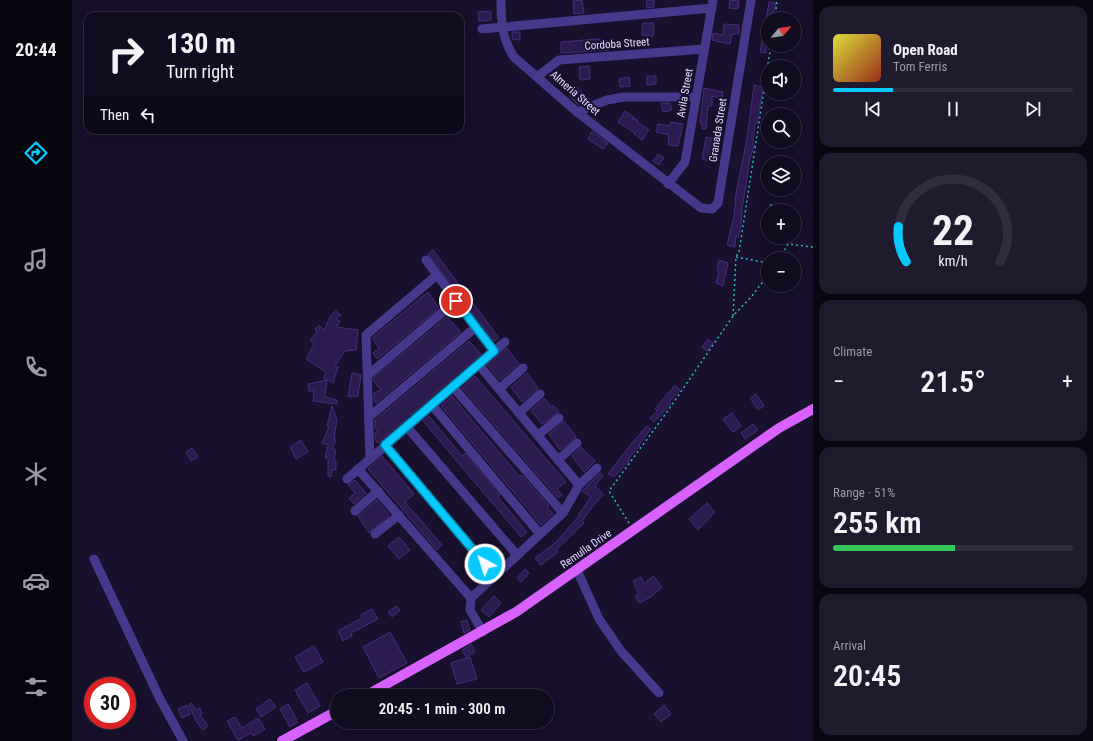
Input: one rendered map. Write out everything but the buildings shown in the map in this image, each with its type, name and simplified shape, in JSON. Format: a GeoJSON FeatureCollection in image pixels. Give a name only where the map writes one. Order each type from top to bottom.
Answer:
{"type":"FeatureCollection","features":[{"type":"Feature","properties":{"kind":"main road","name":"Remulla Drive"},"geometry":{"type":"LineString","coordinates":[[377,689],[483,632],[516,612],[779,428],[813,409]]}},
{"type":"Feature","properties":{"kind":"main road"},"geometry":{"type":"LineString","coordinates":[[282,741],[330,715]]}},
{"type":"Feature","properties":{"kind":"street","name":"Almeria Street"},"geometry":{"type":"LineString","coordinates":[[501,0],[502,26],[507,46],[514,57],[538,76],[577,112],[668,184]]}},
{"type":"Feature","properties":{"kind":"street","name":"Granada Street"},"geometry":{"type":"LineString","coordinates":[[668,184],[701,208],[712,209],[718,203],[751,0]]}},
{"type":"Feature","properties":{"kind":"street"},"geometry":{"type":"LineString","coordinates":[[482,29],[712,4]]}},
{"type":"Feature","properties":{"kind":"street","name":"Avila Street"},"geometry":{"type":"LineString","coordinates":[[668,184],[686,162],[712,4]]}},
{"type":"Feature","properties":{"kind":"street","name":"Cordoba Street"},"geometry":{"type":"LineString","coordinates":[[538,76],[559,60],[704,49]]}},
{"type":"Feature","properties":{"kind":"street"},"geometry":{"type":"LineString","coordinates":[[577,112],[607,100],[624,97],[696,97]]}},
{"type":"Feature","properties":{"kind":"street"},"geometry":{"type":"LineString","coordinates":[[426,260],[494,351]]}},
{"type":"Feature","properties":{"kind":"street"},"geometry":{"type":"LineString","coordinates":[[370,458],[366,335],[436,275]]}},
{"type":"Feature","properties":{"kind":"street"},"geometry":{"type":"LineString","coordinates":[[368,375],[456,301]]}},
{"type":"Feature","properties":{"kind":"street"},"geometry":{"type":"LineString","coordinates":[[369,417],[476,327]]}},
{"type":"Feature","properties":{"kind":"street"},"geometry":{"type":"LineString","coordinates":[[347,479],[505,342]]}},
{"type":"Feature","properties":{"kind":"street"},"geometry":{"type":"LineString","coordinates":[[478,365],[579,485]]}},
{"type":"Feature","properties":{"kind":"street"},"geometry":{"type":"LineString","coordinates":[[499,389],[523,368]]}},
{"type":"Feature","properties":{"kind":"street"},"geometry":{"type":"LineString","coordinates":[[453,387],[563,512]]}},
{"type":"Feature","properties":{"kind":"street"},"geometry":{"type":"LineString","coordinates":[[519,413],[540,394]]}},
{"type":"Feature","properties":{"kind":"street"},"geometry":{"type":"LineString","coordinates":[[432,405],[540,534]]}},
{"type":"Feature","properties":{"kind":"street"},"geometry":{"type":"LineString","coordinates":[[538,435],[559,418]]}},
{"type":"Feature","properties":{"kind":"street"},"geometry":{"type":"LineString","coordinates":[[407,427],[517,555]]}},
{"type":"Feature","properties":{"kind":"street"},"geometry":{"type":"LineString","coordinates":[[558,460],[577,443]]}},
{"type":"Feature","properties":{"kind":"street"},"geometry":{"type":"LineString","coordinates":[[385,445],[495,576]]}},
{"type":"Feature","properties":{"kind":"street"},"geometry":{"type":"LineString","coordinates":[[483,632],[470,610],[471,598],[563,512],[579,485],[597,468]]}},
{"type":"Feature","properties":{"kind":"street"},"geometry":{"type":"LineString","coordinates":[[358,469],[471,598]]}},
{"type":"Feature","properties":{"kind":"street"},"geometry":{"type":"LineString","coordinates":[[355,511],[378,491]]}},
{"type":"Feature","properties":{"kind":"street"},"geometry":{"type":"LineString","coordinates":[[375,534],[399,515]]}},
{"type":"Feature","properties":{"kind":"street"},"geometry":{"type":"LineString","coordinates":[[94,559],[159,697],[183,741]]}},
{"type":"Feature","properties":{"kind":"street"},"geometry":{"type":"LineString","coordinates":[[577,570],[604,626],[621,651],[659,694]]}},
{"type":"Feature","properties":{"kind":"path"},"geometry":{"type":"LineString","coordinates":[[775,12],[778,0]]}},
{"type":"Feature","properties":{"kind":"path"},"geometry":{"type":"LineString","coordinates":[[733,316],[736,257],[739,252],[770,52]]}},
{"type":"Feature","properties":{"kind":"path"},"geometry":{"type":"LineString","coordinates":[[784,252],[788,244],[813,247]]}},
{"type":"Feature","properties":{"kind":"path"},"geometry":{"type":"LineString","coordinates":[[736,257],[761,262]]}},
{"type":"Feature","properties":{"kind":"path"},"geometry":{"type":"LineString","coordinates":[[634,530],[609,491],[667,412],[733,316],[761,284]]}},
{"type":"Feature","properties":{"kind":"route"},"geometry":{"type":"LineString","coordinates":[[456,301],[494,351],[385,445],[485,564]]}}]}
